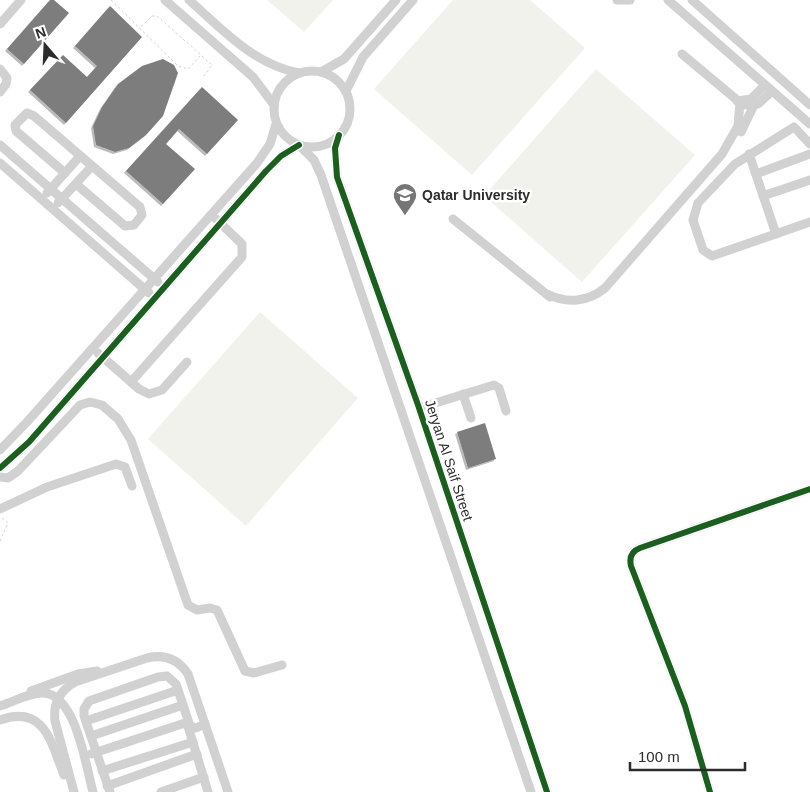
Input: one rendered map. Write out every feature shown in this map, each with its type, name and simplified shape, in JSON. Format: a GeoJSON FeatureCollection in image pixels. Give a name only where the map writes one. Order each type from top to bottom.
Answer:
{"type":"FeatureCollection","features":[{"type":"Feature","properties":{"kind":"street"},"geometry":{"type":"LineString","coordinates":[[0,24],[21,0]]}},
{"type":"Feature","properties":{"kind":"street"},"geometry":{"type":"LineString","coordinates":[[165,0],[253,77],[274,105]]}},
{"type":"Feature","properties":{"kind":"street"},"geometry":{"type":"LineString","coordinates":[[0,468],[29,442],[273,163],[300,146],[324,145],[339,135],[349,117],[350,104],[346,91],[333,77],[321,72],[300,73],[273,66],[254,56],[188,0]]}},
{"type":"Feature","properties":{"kind":"street"},"geometry":{"type":"LineString","coordinates":[[321,72],[344,59],[396,0]]}},
{"type":"Feature","properties":{"kind":"street"},"geometry":{"type":"LineString","coordinates":[[346,91],[363,57],[413,0]]}},
{"type":"Feature","properties":{"kind":"street"},"geometry":{"type":"LineString","coordinates":[[617,0],[630,0]]}},
{"type":"Feature","properties":{"kind":"street"},"geometry":{"type":"LineString","coordinates":[[668,0],[767,89],[809,123]]}},
{"type":"Feature","properties":{"kind":"street"},"geometry":{"type":"LineString","coordinates":[[692,0],[704,4],[810,105]]}},
{"type":"Feature","properties":{"kind":"street"},"geometry":{"type":"LineString","coordinates":[[682,54],[738,102],[754,105],[761,102],[767,89]]}},
{"type":"Feature","properties":{"kind":"street"},"geometry":{"type":"LineString","coordinates":[[0,69],[7,78],[6,84],[0,92]]}},
{"type":"Feature","properties":{"kind":"street"},"geometry":{"type":"LineString","coordinates":[[0,450],[264,154],[276,124],[274,105],[280,88],[289,79],[300,73]]}},
{"type":"Feature","properties":{"kind":"street"},"geometry":{"type":"LineString","coordinates":[[738,102],[751,98],[767,89]]}},
{"type":"Feature","properties":{"kind":"street"},"geometry":{"type":"LineString","coordinates":[[722,154],[738,126],[738,102]]}},
{"type":"Feature","properties":{"kind":"street"},"geometry":{"type":"LineString","coordinates":[[453,220],[547,294],[566,301],[580,300],[600,292],[610,282],[722,154],[739,138],[754,105]]}},
{"type":"Feature","properties":{"kind":"street"},"geometry":{"type":"LineString","coordinates":[[65,173],[16,131],[15,125],[25,114],[32,114],[142,208],[142,215],[134,225],[125,226],[76,184]]}},
{"type":"Feature","properties":{"kind":"street"},"geometry":{"type":"LineString","coordinates":[[794,127],[799,115]]}},
{"type":"Feature","properties":{"kind":"street"},"geometry":{"type":"LineString","coordinates":[[809,123],[794,127],[729,168],[698,203],[693,215],[703,250],[712,256],[810,222]]}},
{"type":"Feature","properties":{"kind":"street"},"geometry":{"type":"LineString","coordinates":[[276,124],[288,139],[300,146]]}},
{"type":"Feature","properties":{"kind":"street"},"geometry":{"type":"LineString","coordinates":[[794,127],[810,144]]}},
{"type":"Feature","properties":{"kind":"street","name":"Jeryan Al Saif Street"},"geometry":{"type":"LineString","coordinates":[[339,135],[334,154],[338,177],[419,407],[456,523],[548,792]]}},
{"type":"Feature","properties":{"kind":"street"},"geometry":{"type":"LineString","coordinates":[[0,145],[163,288]]}},
{"type":"Feature","properties":{"kind":"street","name":"Jeryan Al Saif Street"},"geometry":{"type":"LineString","coordinates":[[300,146],[314,160],[321,174],[531,792]]}},
{"type":"Feature","properties":{"kind":"street"},"geometry":{"type":"LineString","coordinates":[[750,154],[776,234]]}},
{"type":"Feature","properties":{"kind":"street"},"geometry":{"type":"LineString","coordinates":[[756,174],[810,154]]}},
{"type":"Feature","properties":{"kind":"street"},"geometry":{"type":"LineString","coordinates":[[42,200],[80,156]]}},
{"type":"Feature","properties":{"kind":"street"},"geometry":{"type":"LineString","coordinates":[[0,163],[154,298]]}},
{"type":"Feature","properties":{"kind":"street"},"geometry":{"type":"LineString","coordinates":[[53,209],[92,166]]}},
{"type":"Feature","properties":{"kind":"street"},"geometry":{"type":"LineString","coordinates":[[763,196],[810,180]]}},
{"type":"Feature","properties":{"kind":"street"},"geometry":{"type":"LineString","coordinates":[[131,382],[242,257],[244,251],[242,244],[210,214]]}},
{"type":"Feature","properties":{"kind":"street"},"geometry":{"type":"LineString","coordinates":[[92,348],[145,393],[156,393],[162,390],[187,362]]}},
{"type":"Feature","properties":{"kind":"street"},"geometry":{"type":"LineString","coordinates":[[401,411],[406,402],[413,402],[419,407],[491,384],[496,386],[506,411]]}},
{"type":"Feature","properties":{"kind":"street"},"geometry":{"type":"LineString","coordinates":[[462,394],[471,418]]}},
{"type":"Feature","properties":{"kind":"street"},"geometry":{"type":"LineString","coordinates":[[0,477],[8,478],[18,471],[80,405],[90,402],[102,405],[118,419],[136,452],[188,605],[198,610],[210,608],[217,610],[244,671],[254,673],[282,664]]}},
{"type":"Feature","properties":{"kind":"street"},"geometry":{"type":"LineString","coordinates":[[0,509],[52,484],[116,464],[126,466],[132,486]]}},
{"type":"Feature","properties":{"kind":"street"},"geometry":{"type":"LineString","coordinates":[[710,792],[693,729],[634,574],[630,558],[633,552],[640,548],[810,489]]}},
{"type":"Feature","properties":{"kind":"street"},"geometry":{"type":"LineString","coordinates":[[441,528],[449,521],[456,523]]}},
{"type":"Feature","properties":{"kind":"street"},"geometry":{"type":"LineString","coordinates":[[73,792],[54,722],[54,710],[58,698],[70,685],[152,656],[176,661],[188,674],[228,792]]}},
{"type":"Feature","properties":{"kind":"street"},"geometry":{"type":"LineString","coordinates":[[0,702],[78,674],[107,671]]}},
{"type":"Feature","properties":{"kind":"street"},"geometry":{"type":"LineString","coordinates":[[196,754],[108,789],[86,721],[84,709],[89,701],[122,689],[164,676],[172,679],[183,704],[208,792]]}},
{"type":"Feature","properties":{"kind":"street"},"geometry":{"type":"LineString","coordinates":[[86,721],[178,690]]}},
{"type":"Feature","properties":{"kind":"street"},"geometry":{"type":"LineString","coordinates":[[0,706],[38,693],[58,698],[66,706],[72,718],[93,792]]}},
{"type":"Feature","properties":{"kind":"street"},"geometry":{"type":"LineString","coordinates":[[91,736],[183,704]]}},
{"type":"Feature","properties":{"kind":"street"},"geometry":{"type":"LineString","coordinates":[[0,720],[22,716],[42,725],[73,792]]}},
{"type":"Feature","properties":{"kind":"street"},"geometry":{"type":"LineString","coordinates":[[188,722],[194,728],[205,724]]}},
{"type":"Feature","properties":{"kind":"street"},"geometry":{"type":"LineString","coordinates":[[83,757],[188,722]]}},
{"type":"Feature","properties":{"kind":"street"},"geometry":{"type":"LineString","coordinates":[[102,771],[193,742]]}},
{"type":"Feature","properties":{"kind":"street"},"geometry":{"type":"LineString","coordinates":[[161,792],[204,777]]}},
{"type":"Feature","properties":{"kind":"path"},"geometry":{"type":"LineString","coordinates":[[111,0],[183,68],[188,69],[202,56]]}},
{"type":"Feature","properties":{"kind":"path"},"geometry":{"type":"LineString","coordinates":[[140,28],[152,16],[157,16],[212,65],[204,76]]}},
{"type":"Feature","properties":{"kind":"path"},"geometry":{"type":"LineString","coordinates":[[0,516],[8,523],[0,541]]}},
{"type":"Feature","properties":{"kind":"shaded area"},"geometry":{"type":"Polygon","coordinates":[[[267,0],[333,0],[304,32],[267,0]]]}},
{"type":"Feature","properties":{"kind":"shaded area"},"geometry":{"type":"Polygon","coordinates":[[[453,0],[530,0],[585,48],[472,175],[374,89],[453,0]]]}},
{"type":"Feature","properties":{"kind":"shaded area"},"geometry":{"type":"Polygon","coordinates":[[[596,69],[695,155],[582,282],[484,196],[596,69]]]}},
{"type":"Feature","properties":{"kind":"shaded area"},"geometry":{"type":"Polygon","coordinates":[[[260,312],[358,398],[246,526],[148,439],[260,312]]]}},
{"type":"Feature","properties":{"kind":"building"},"geometry":{"type":"Polygon","coordinates":[[[50,0],[54,0],[69,13],[24,64],[7,49],[50,0]]]}},
{"type":"Feature","properties":{"kind":"building"},"geometry":{"type":"Polygon","coordinates":[[[110,6],[142,37],[66,123],[30,90],[63,55],[87,77],[97,66],[75,46],[110,6]]]}},
{"type":"Feature","properties":{"kind":"building"},"geometry":{"type":"Polygon","coordinates":[[[163,59],[174,65],[178,73],[163,116],[146,135],[129,148],[115,152],[96,145],[93,126],[102,107],[118,84],[142,66],[163,59]]]}},
{"type":"Feature","properties":{"kind":"building"},"geometry":{"type":"Polygon","coordinates":[[[202,87],[238,120],[207,154],[179,129],[166,144],[195,169],[163,204],[126,171],[202,87]]]}},
{"type":"Feature","properties":{"kind":"building"},"geometry":{"type":"Polygon","coordinates":[[[485,423],[496,459],[468,468],[457,432],[485,423]]]}},
{"type":"Feature","properties":{"kind":"cycle path"},"geometry":{"type":"LineString","coordinates":[[339,135],[335,148],[337,177],[418,405],[547,792]]}},
{"type":"Feature","properties":{"kind":"cycle path"},"geometry":{"type":"LineString","coordinates":[[0,468],[29,442],[266,171],[281,156],[299,145]]}},
{"type":"Feature","properties":{"kind":"cycle path"},"geometry":{"type":"LineString","coordinates":[[710,792],[685,706],[631,566],[631,557],[637,549],[810,489]]}},
{"type":"Feature","properties":{"kind":"place","name":"Qatar University"},"geometry":{"type":"Point","coordinates":[405,216]}}]}
